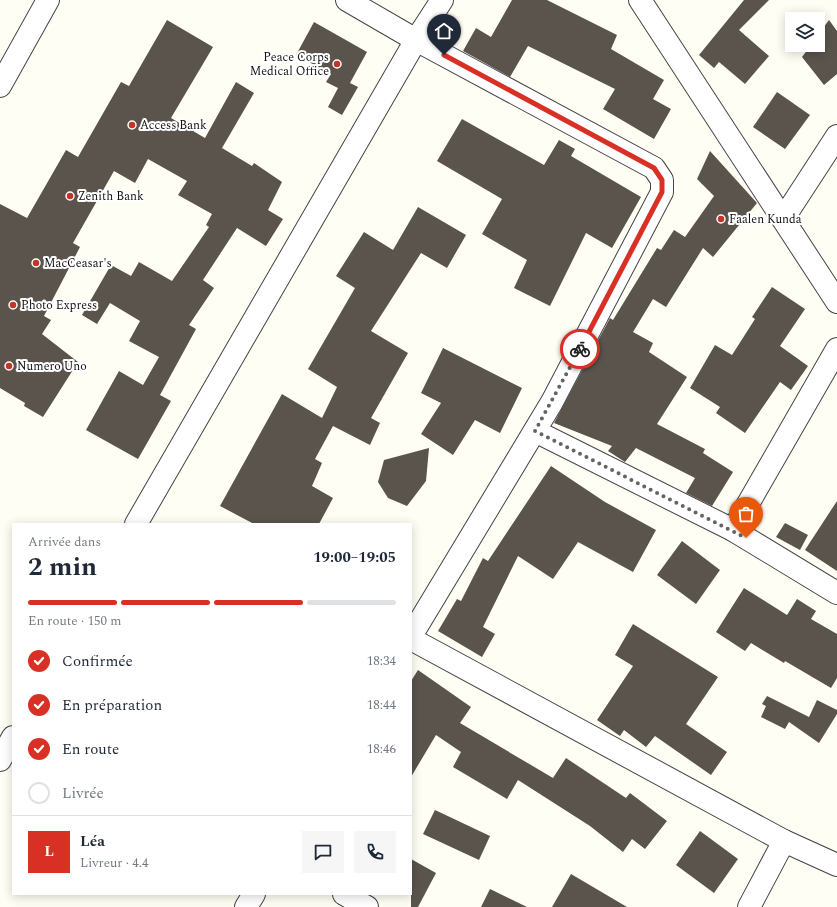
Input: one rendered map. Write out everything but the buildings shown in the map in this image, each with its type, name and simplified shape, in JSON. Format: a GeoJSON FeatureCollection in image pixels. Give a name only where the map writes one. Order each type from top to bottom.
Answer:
{"type":"FeatureCollection","features":[{"type":"Feature","properties":{"kind":"street"},"geometry":{"type":"LineString","coordinates":[[0,86],[48,0]]}},
{"type":"Feature","properties":{"kind":"street"},"geometry":{"type":"LineString","coordinates":[[347,0],[416,40],[654,168],[662,180],[662,192],[552,402],[412,636]]}},
{"type":"Feature","properties":{"kind":"street"},"geometry":{"type":"LineString","coordinates":[[137,523],[416,40],[442,0]]}},
{"type":"Feature","properties":{"kind":"street"},"geometry":{"type":"LineString","coordinates":[[640,0],[837,302]]}},
{"type":"Feature","properties":{"kind":"street"},"geometry":{"type":"LineString","coordinates":[[783,219],[837,136]]}},
{"type":"Feature","properties":{"kind":"street"},"geometry":{"type":"LineString","coordinates":[[733,530],[837,349]]}},
{"type":"Feature","properties":{"kind":"street"},"geometry":{"type":"LineString","coordinates":[[535,431],[733,530],[837,593]]}},
{"type":"Feature","properties":{"kind":"street"},"geometry":{"type":"LineString","coordinates":[[412,639],[784,841],[837,865]]}},
{"type":"Feature","properties":{"kind":"street"},"geometry":{"type":"LineString","coordinates":[[0,760],[12,739]]}},
{"type":"Feature","properties":{"kind":"street"},"geometry":{"type":"LineString","coordinates":[[748,907],[784,841]]}},
{"type":"Feature","properties":{"kind":"street"},"geometry":{"type":"LineString","coordinates":[[246,907],[253,895]]}},
{"type":"Feature","properties":{"kind":"street"},"geometry":{"type":"LineString","coordinates":[[346,895],[367,907]]}},
{"type":"Feature","properties":{"kind":"way so far"},"geometry":{"type":"LineString","coordinates":[[580,349],[535,431],[733,530],[746,538]]}},
{"type":"Feature","properties":{"kind":"place","name":"Peace Corps Medical Office"},"geometry":{"type":"Point","coordinates":[337,64]}},
{"type":"Feature","properties":{"kind":"place","name":"Access Bank"},"geometry":{"type":"Point","coordinates":[132,125]}},
{"type":"Feature","properties":{"kind":"place","name":"Zenith Bank"},"geometry":{"type":"Point","coordinates":[70,196]}},
{"type":"Feature","properties":{"kind":"place","name":"Faalen Kunda"},"geometry":{"type":"Point","coordinates":[721,219]}},
{"type":"Feature","properties":{"kind":"place","name":"MacCeasar's"},"geometry":{"type":"Point","coordinates":[36,263]}},
{"type":"Feature","properties":{"kind":"place","name":"Photo Express"},"geometry":{"type":"Point","coordinates":[13,305]}},
{"type":"Feature","properties":{"kind":"place","name":"Numero Uno"},"geometry":{"type":"Point","coordinates":[9,366]}},
{"type":"Feature","properties":{"kind":"route"},"geometry":{"type":"LineString","coordinates":[[444,55],[654,168],[662,180],[662,192],[580,349]]}}]}
